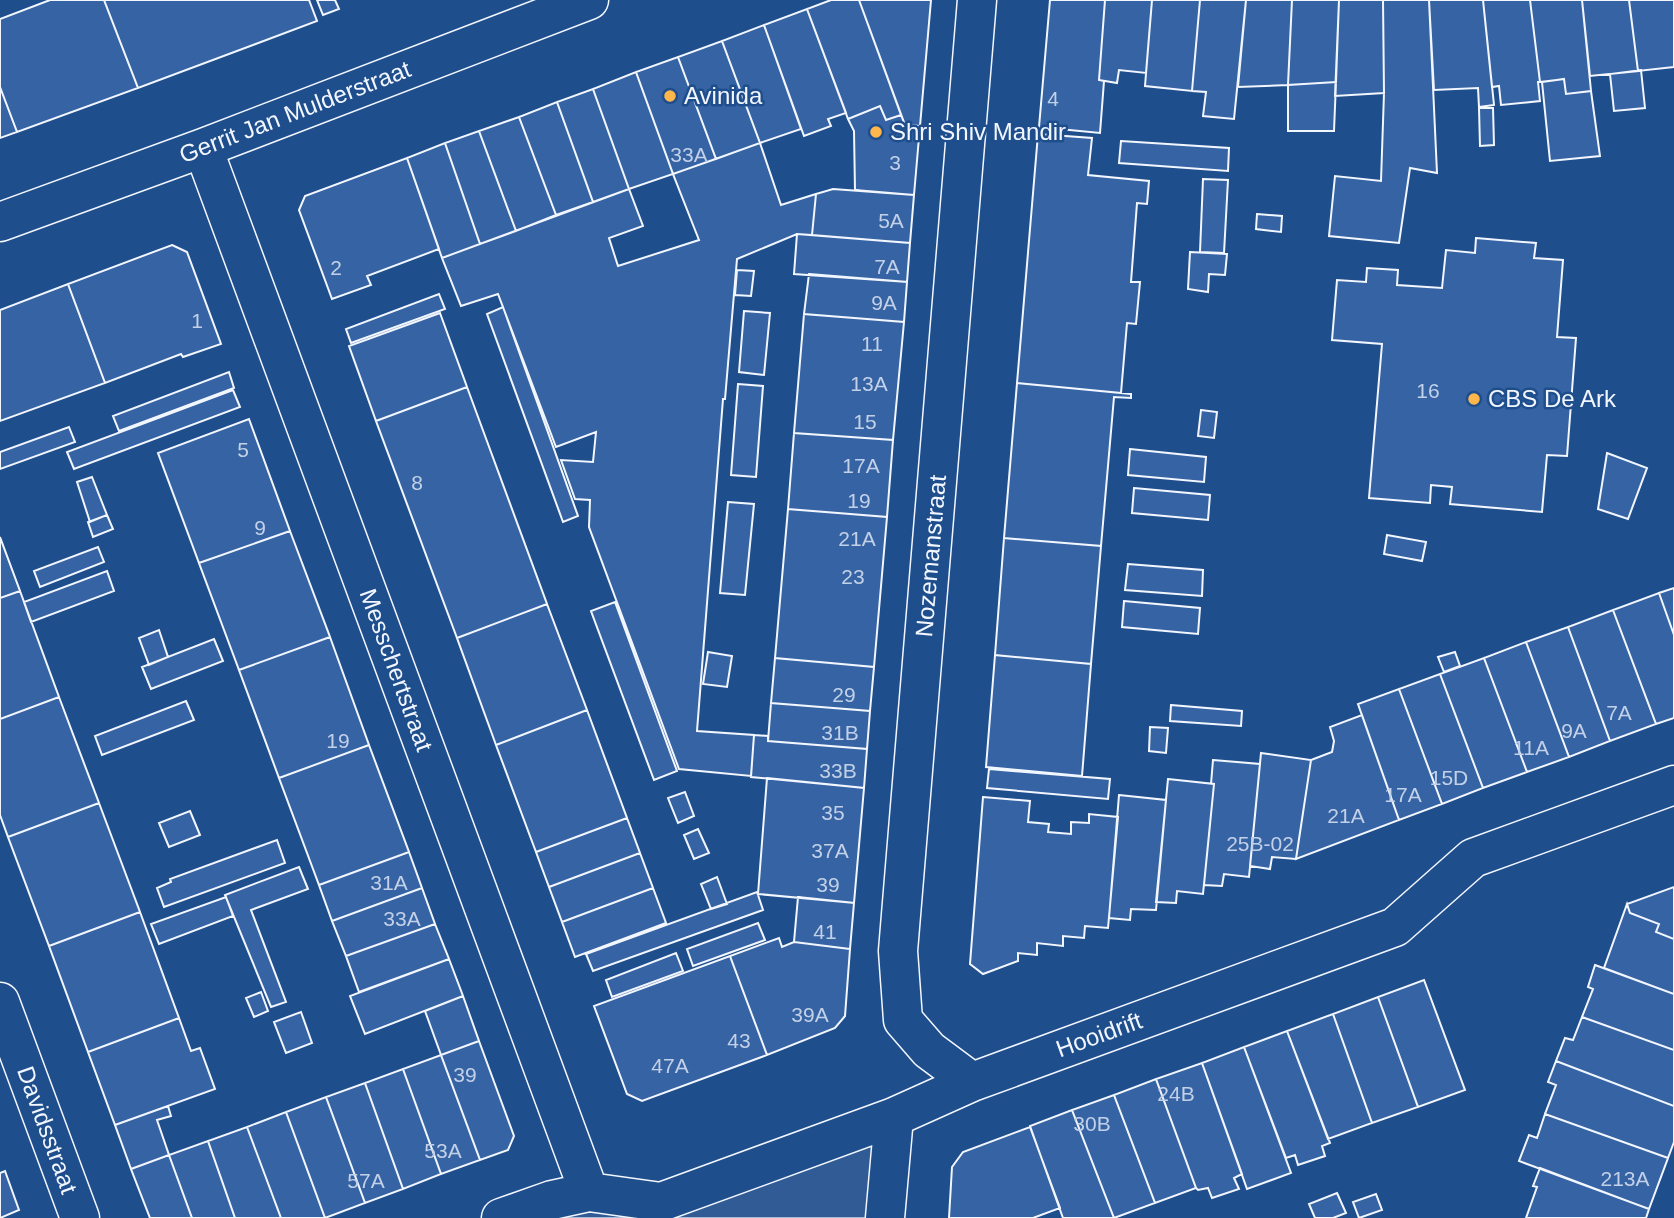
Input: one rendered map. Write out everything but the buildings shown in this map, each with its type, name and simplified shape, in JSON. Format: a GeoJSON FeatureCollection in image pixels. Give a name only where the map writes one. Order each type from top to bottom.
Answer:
{"type":"FeatureCollection","features":[{"type":"Feature","properties":{"kind":"street","name":"Gerrit Jan Mulderstraat"},"geometry":{"type":"LineString","coordinates":[[0,222],[203,148],[589,0]]}},
{"type":"Feature","properties":{"kind":"street","name":"Nozemanstraat"},"geometry":{"type":"LineString","coordinates":[[972,1082],[929,1050],[903,1020],[898,951],[977,0]]}},
{"type":"Feature","properties":{"kind":"street","name":"Messchertstraat"},"geometry":{"type":"LineString","coordinates":[[203,148],[589,1192]]}},
{"type":"Feature","properties":{"kind":"street","name":"Hooidrift"},"geometry":{"type":"LineString","coordinates":[[501,1218],[555,1209],[589,1192],[661,1202],[894,1117],[972,1082],[1395,927],[1473,858],[1674,785]]}},
{"type":"Feature","properties":{"kind":"street","name":"Davidsstraat"},"geometry":{"type":"LineString","coordinates":[[0,1002],[80,1218]]}},
{"type":"Feature","properties":{"kind":"street"},"geometry":{"type":"LineString","coordinates":[[885,1218],[894,1117]]}},
{"type":"Feature","properties":{"kind":"shaded area"},"geometry":{"type":"Polygon","coordinates":[[[894,1117],[885,1218],[559,1218],[589,1192],[661,1202],[894,1117]]]}},
{"type":"Feature","properties":{"kind":"place","name":"Avinida"},"geometry":{"type":"Point","coordinates":[670,96]}},
{"type":"Feature","properties":{"kind":"place","name":"Shri Shiv Mandir"},"geometry":{"type":"Point","coordinates":[876,132]}},
{"type":"Feature","properties":{"kind":"place","name":"CBS De Ark"},"geometry":{"type":"Point","coordinates":[1474,399]}}]}
